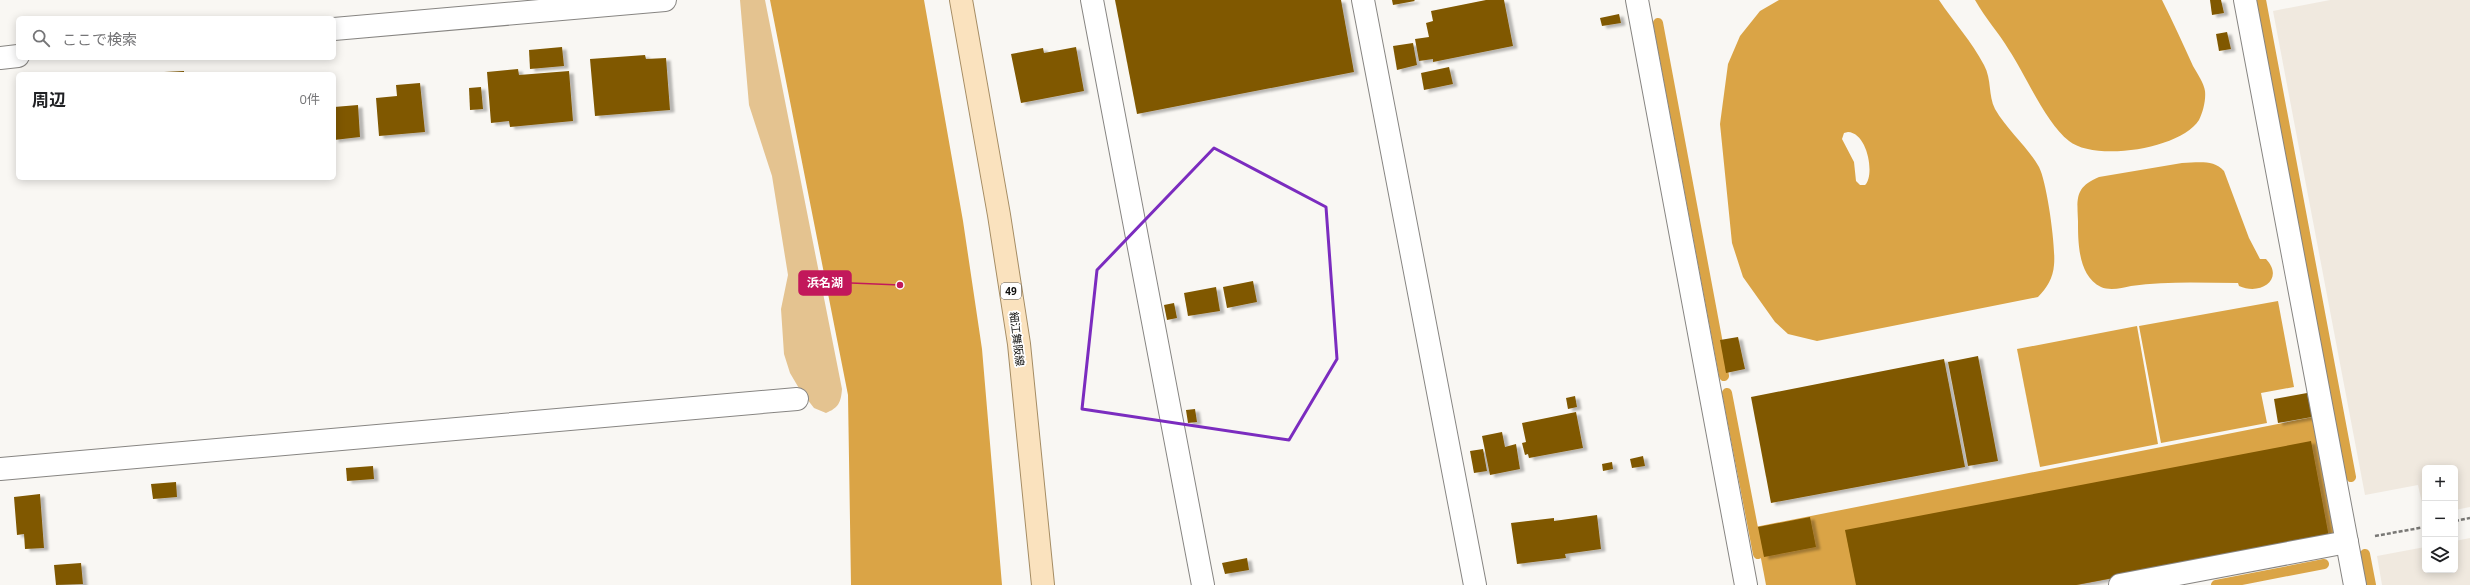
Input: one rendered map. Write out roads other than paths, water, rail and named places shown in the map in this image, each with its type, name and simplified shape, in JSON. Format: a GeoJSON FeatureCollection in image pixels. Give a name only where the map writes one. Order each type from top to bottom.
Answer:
{"type":"FeatureCollection","features":[{"type":"Feature","properties":{"kind":"main road","name":"細江舞阪線"},"geometry":{"type":"LineString","coordinates":[[961,0],[999,215],[1019,344],[1043,585]]}},
{"type":"Feature","properties":{"kind":"street"},"geometry":{"type":"LineString","coordinates":[[336,29],[665,0]]}},
{"type":"Feature","properties":{"kind":"street"},"geometry":{"type":"LineString","coordinates":[[1092,0],[1203,585]]}},
{"type":"Feature","properties":{"kind":"street"},"geometry":{"type":"LineString","coordinates":[[1363,0],[1475,585]]}},
{"type":"Feature","properties":{"kind":"street"},"geometry":{"type":"LineString","coordinates":[[1637,0],[1746,585]]}},
{"type":"Feature","properties":{"kind":"street"},"geometry":{"type":"LineString","coordinates":[[2245,0],[2356,585]]}},
{"type":"Feature","properties":{"kind":"street"},"geometry":{"type":"LineString","coordinates":[[0,58],[16,56]]}},
{"type":"Feature","properties":{"kind":"street"},"geometry":{"type":"LineString","coordinates":[[0,469],[797,399]]}},
{"type":"Feature","properties":{"kind":"street"},"geometry":{"type":"LineString","coordinates":[[2120,585],[2347,542]]}},
{"type":"Feature","properties":{"kind":"waterway"},"geometry":{"type":"LineString","coordinates":[[2261,0],[2351,477]]}},
{"type":"Feature","properties":{"kind":"waterway"},"geometry":{"type":"LineString","coordinates":[[1658,23],[1724,376]]}},
{"type":"Feature","properties":{"kind":"waterway"},"geometry":{"type":"LineString","coordinates":[[1727,393],[1758,554]]}},
{"type":"Feature","properties":{"kind":"waterway"},"geometry":{"type":"LineString","coordinates":[[2365,554],[2371,585]]}},
{"type":"Feature","properties":{"kind":"waterway"},"geometry":{"type":"LineString","coordinates":[[2216,585],[2324,564]]}},
{"type":"Feature","properties":{"kind":"place","name":"浜名湖"},"geometry":{"type":"Point","coordinates":[900,285]}}]}
